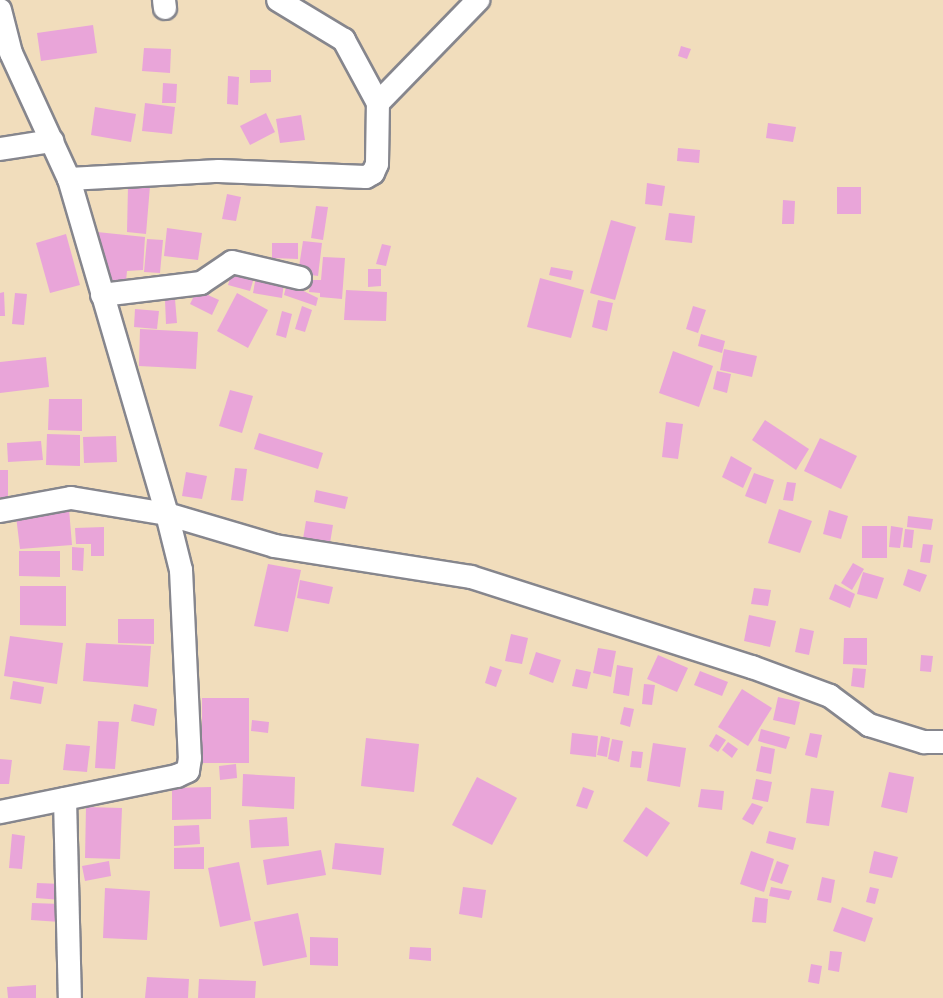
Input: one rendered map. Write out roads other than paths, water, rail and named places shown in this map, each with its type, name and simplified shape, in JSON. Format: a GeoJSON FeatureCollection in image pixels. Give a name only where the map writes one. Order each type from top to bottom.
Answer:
{"type":"FeatureCollection","features":[{"type":"Feature","properties":{"kind":"street"},"geometry":{"type":"LineString","coordinates":[[69,179],[219,171],[366,177],[377,164],[378,103],[344,40],[278,0]]}},
{"type":"Feature","properties":{"kind":"street"},"geometry":{"type":"LineString","coordinates":[[378,103],[478,0]]}},
{"type":"Feature","properties":{"kind":"street"},"geometry":{"type":"LineString","coordinates":[[0,10],[11,53],[69,179],[167,514],[181,570],[190,758],[188,771],[0,812]]}},
{"type":"Feature","properties":{"kind":"street"},"geometry":{"type":"LineString","coordinates":[[0,149],[52,141]]}},
{"type":"Feature","properties":{"kind":"street"},"geometry":{"type":"LineString","coordinates":[[102,295],[201,283],[232,262],[300,278]]}},
{"type":"Feature","properties":{"kind":"street"},"geometry":{"type":"LineString","coordinates":[[0,511],[71,498],[167,514],[275,546],[486,581],[589,612],[817,691],[830,696],[869,725],[924,742],[943,742]]}},
{"type":"Feature","properties":{"kind":"street"},"geometry":{"type":"LineString","coordinates":[[65,799],[70,998]]}}]}
